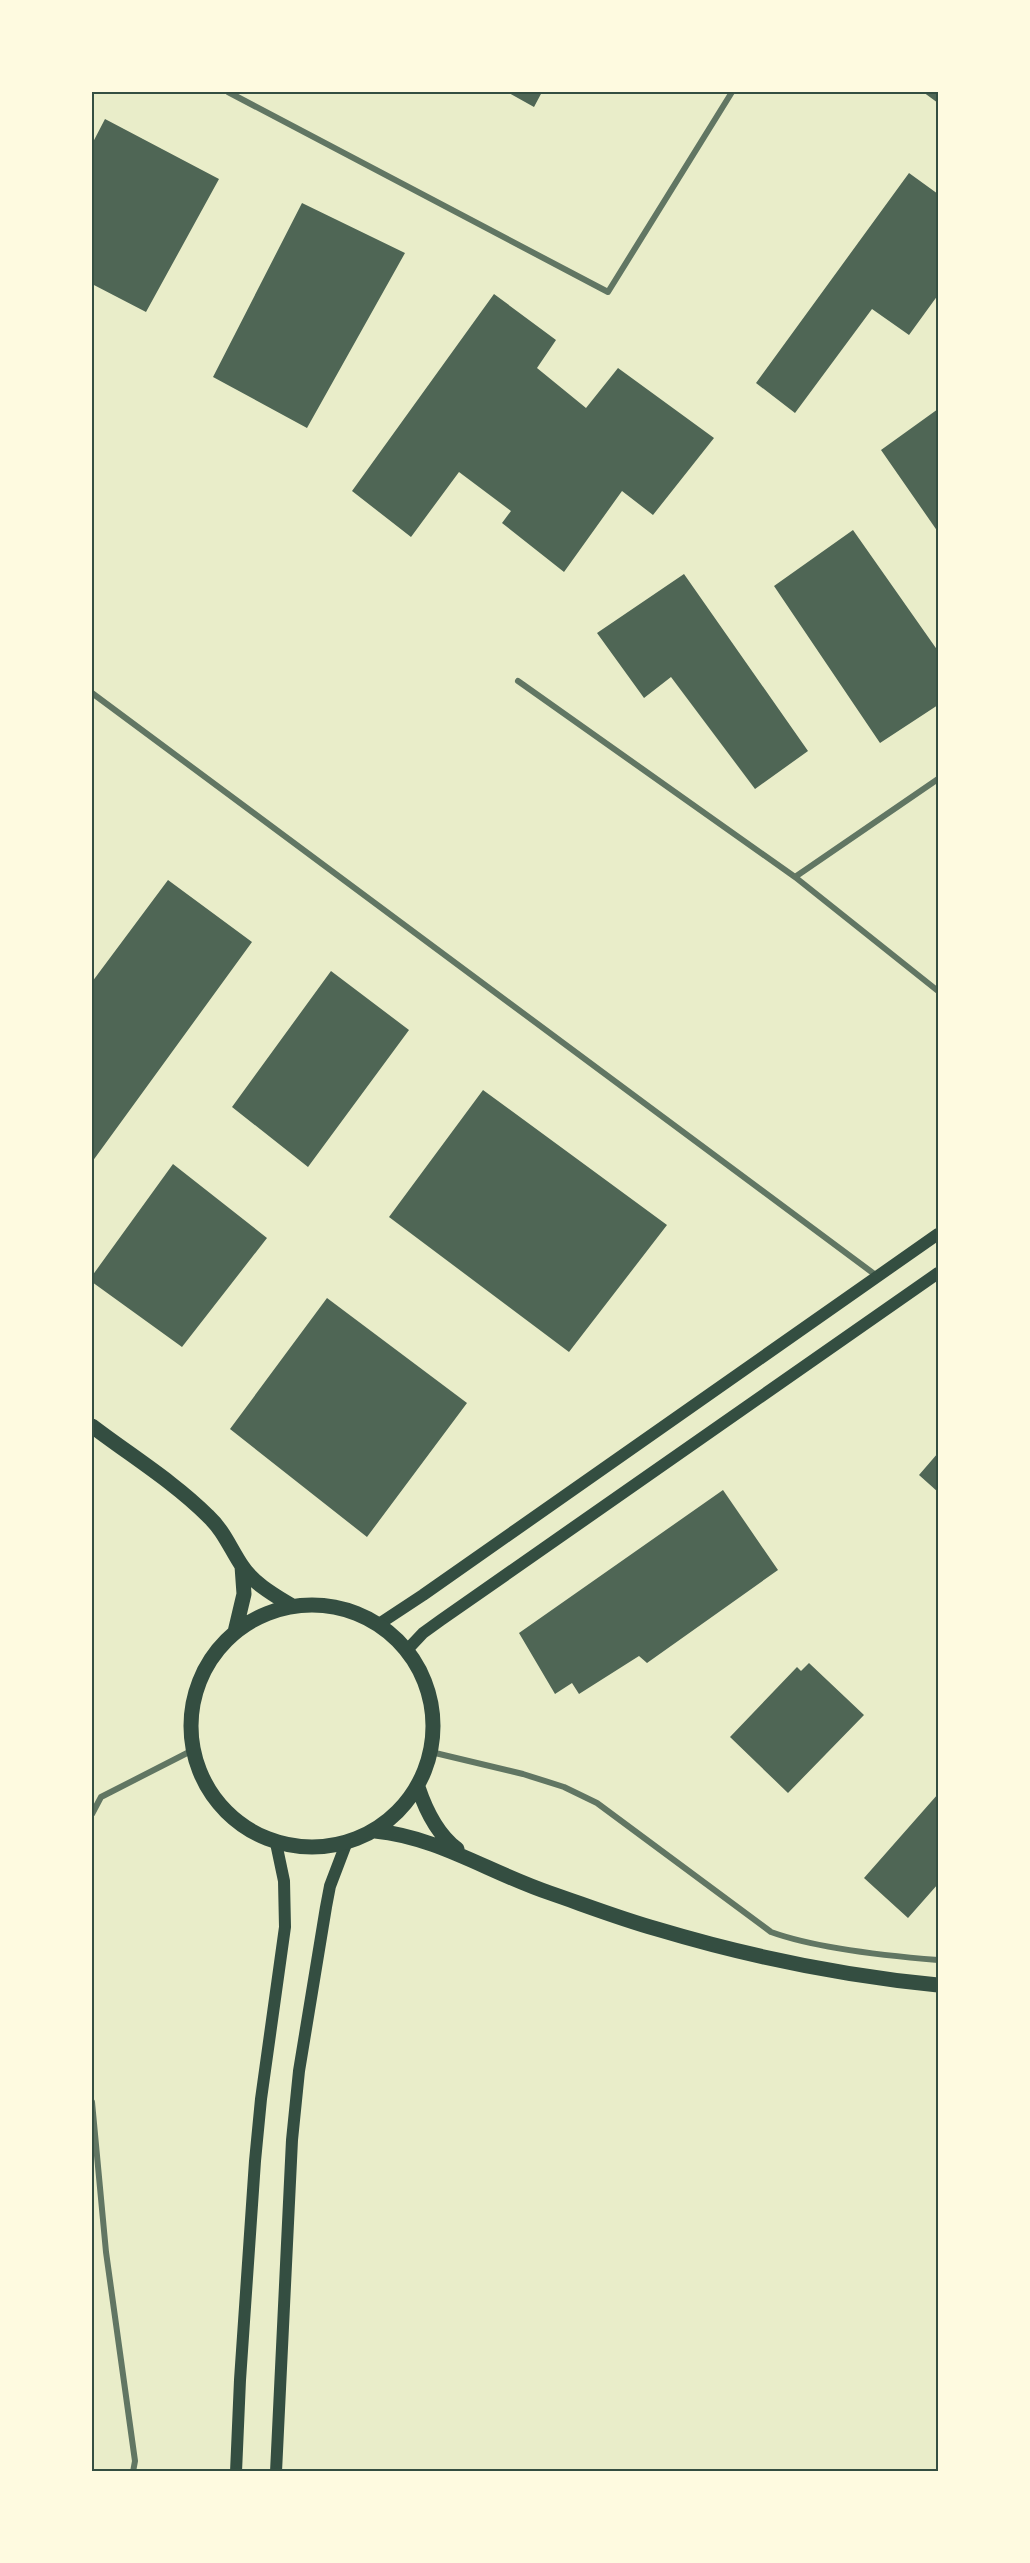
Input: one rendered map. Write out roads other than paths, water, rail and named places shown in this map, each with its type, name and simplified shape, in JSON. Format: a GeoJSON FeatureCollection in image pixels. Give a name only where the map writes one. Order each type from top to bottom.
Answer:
{"type":"FeatureCollection","features":[{"type":"Feature","properties":{"kind":"main road"},"geometry":{"type":"LineString","coordinates":[[379,1624],[443,1582],[939,1234]]}},
{"type":"Feature","properties":{"kind":"main road"},"geometry":{"type":"LineString","coordinates":[[407,1650],[423,1633],[441,1620],[939,1273]]}},
{"type":"Feature","properties":{"kind":"main road"},"geometry":{"type":"LineString","coordinates":[[92,1426],[207,1515],[227,1539],[242,1566],[259,1583],[292,1606]]}},
{"type":"Feature","properties":{"kind":"main road"},"geometry":{"type":"LineString","coordinates":[[235,1632],[244,1594],[242,1566]]}},
{"type":"Feature","properties":{"kind":"main road"},"geometry":{"type":"LineString","coordinates":[[322,1604],[352,1611],[379,1624],[407,1650],[426,1683],[434,1720],[431,1752],[418,1787],[399,1812],[375,1831],[346,1844],[311,1848],[276,1843],[247,1829],[222,1808],[204,1780],[193,1749],[191,1717],[198,1685],[213,1656],[235,1632],[263,1615],[292,1606],[322,1604]]}},
{"type":"Feature","properties":{"kind":"main road"},"geometry":{"type":"LineString","coordinates":[[418,1787],[424,1807],[435,1826],[454,1847],[474,1861]]}},
{"type":"Feature","properties":{"kind":"main road"},"geometry":{"type":"LineString","coordinates":[[375,1831],[425,1840],[504,1876],[658,1929],[813,1966],[900,1981],[939,1985]]}},
{"type":"Feature","properties":{"kind":"main road"},"geometry":{"type":"LineString","coordinates":[[237,2472],[240,2380],[261,2099],[285,1927],[285,1888],[276,1843]]}},
{"type":"Feature","properties":{"kind":"main road"},"geometry":{"type":"LineString","coordinates":[[276,2472],[290,2170],[299,2071],[328,1897],[346,1844]]}},
{"type":"Feature","properties":{"kind":"street"},"geometry":{"type":"LineString","coordinates":[[228,92],[608,292],[732,92]]}},
{"type":"Feature","properties":{"kind":"street"},"geometry":{"type":"LineString","coordinates":[[518,681],[795,878],[939,991]]}},
{"type":"Feature","properties":{"kind":"street"},"geometry":{"type":"LineString","coordinates":[[92,693],[877,1276]]}},
{"type":"Feature","properties":{"kind":"street"},"geometry":{"type":"LineString","coordinates":[[795,878],[939,779]]}},
{"type":"Feature","properties":{"kind":"street"},"geometry":{"type":"LineString","coordinates":[[92,1814],[100,1797],[193,1749]]}},
{"type":"Feature","properties":{"kind":"street"},"geometry":{"type":"LineString","coordinates":[[431,1752],[523,1774],[564,1787],[597,1803],[771,1932],[786,1937],[843,1947],[939,1960]]}},
{"type":"Feature","properties":{"kind":"street"},"geometry":{"type":"LineString","coordinates":[[92,2102],[106,2252],[135,2461],[132,2472]]}}]}
